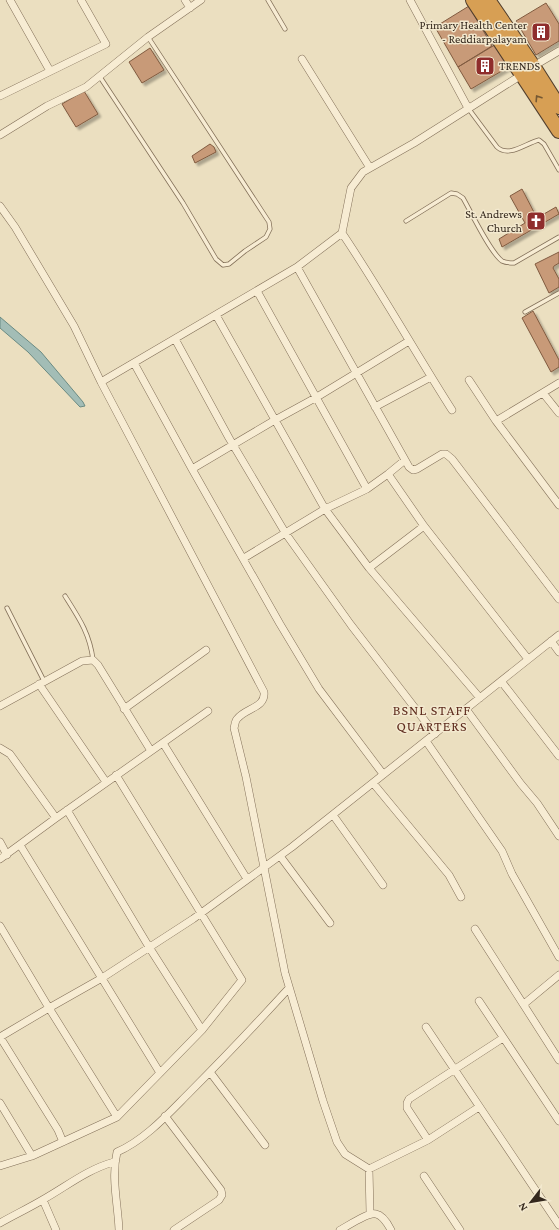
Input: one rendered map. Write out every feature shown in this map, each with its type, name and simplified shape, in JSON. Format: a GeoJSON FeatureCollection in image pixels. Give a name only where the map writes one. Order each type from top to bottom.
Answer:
{"type":"FeatureCollection","features":[{"type":"Feature","properties":{"kind":"highway"},"geometry":{"type":"LineString","coordinates":[[473,0],[559,107]]}},
{"type":"Feature","properties":{"kind":"highway"},"geometry":{"type":"LineString","coordinates":[[488,0],[528,70],[559,131]]}},
{"type":"Feature","properties":{"kind":"street"},"geometry":{"type":"LineString","coordinates":[[10,0],[50,71]]}},
{"type":"Feature","properties":{"kind":"street"},"geometry":{"type":"LineString","coordinates":[[0,96],[106,44],[81,0]]}},
{"type":"Feature","properties":{"kind":"street"},"geometry":{"type":"LineString","coordinates":[[185,0],[190,8]]}},
{"type":"Feature","properties":{"kind":"street"},"geometry":{"type":"LineString","coordinates":[[0,135],[47,106],[86,87],[148,37],[201,0]]}},
{"type":"Feature","properties":{"kind":"street"},"geometry":{"type":"LineString","coordinates":[[410,0],[468,108]]}},
{"type":"Feature","properties":{"kind":"street"},"geometry":{"type":"LineString","coordinates":[[101,382],[297,267],[342,233],[350,188],[363,172],[559,51]]}},
{"type":"Feature","properties":{"kind":"street"},"geometry":{"type":"LineString","coordinates":[[302,59],[370,168]]}},
{"type":"Feature","properties":{"kind":"street"},"geometry":{"type":"LineString","coordinates":[[0,206],[15,226],[74,326],[101,382],[264,692],[265,697],[260,704],[243,713],[236,720],[234,728],[246,777],[285,973],[337,1142],[345,1154],[369,1169]]}},
{"type":"Feature","properties":{"kind":"street"},"geometry":{"type":"LineString","coordinates":[[342,233],[452,410]]}},
{"type":"Feature","properties":{"kind":"street"},"geometry":{"type":"LineString","coordinates":[[297,267],[405,460],[413,470],[442,454],[446,454],[452,459],[559,599]]}},
{"type":"Feature","properties":{"kind":"street"},"geometry":{"type":"LineString","coordinates":[[257,291],[367,489]]}},
{"type":"Feature","properties":{"kind":"street"},"geometry":{"type":"LineString","coordinates":[[216,315],[325,509],[370,568],[480,698]]}},
{"type":"Feature","properties":{"kind":"street"},"geometry":{"type":"LineString","coordinates":[[175,339],[233,444],[286,534],[351,625],[435,734]]}},
{"type":"Feature","properties":{"kind":"street"},"geometry":{"type":"LineString","coordinates":[[192,469],[274,420],[317,397],[409,341]]}},
{"type":"Feature","properties":{"kind":"street"},"geometry":{"type":"LineString","coordinates":[[134,362],[192,469],[244,558],[280,624],[319,689],[384,774]]}},
{"type":"Feature","properties":{"kind":"street"},"geometry":{"type":"LineString","coordinates":[[375,407],[431,377]]}},
{"type":"Feature","properties":{"kind":"street"},"geometry":{"type":"LineString","coordinates":[[469,380],[496,421],[559,506]]}},
{"type":"Feature","properties":{"kind":"street"},"geometry":{"type":"LineString","coordinates":[[496,421],[559,383]]}},
{"type":"Feature","properties":{"kind":"street"},"geometry":{"type":"LineString","coordinates":[[543,393],[559,413]]}},
{"type":"Feature","properties":{"kind":"street"},"geometry":{"type":"LineString","coordinates":[[244,558],[286,534],[325,509],[367,489],[405,460]]}},
{"type":"Feature","properties":{"kind":"street"},"geometry":{"type":"LineString","coordinates":[[388,474],[424,526],[528,659]]}},
{"type":"Feature","properties":{"kind":"street"},"geometry":{"type":"LineString","coordinates":[[370,568],[424,526]]}},
{"type":"Feature","properties":{"kind":"street"},"geometry":{"type":"LineString","coordinates":[[63,1142],[58,1130],[0,1037],[102,978],[200,913],[280,856],[559,635]]}},
{"type":"Feature","properties":{"kind":"street"},"geometry":{"type":"LineString","coordinates":[[551,641],[559,652]]}},
{"type":"Feature","properties":{"kind":"street"},"geometry":{"type":"LineString","coordinates":[[124,709],[206,650]]}},
{"type":"Feature","properties":{"kind":"street"},"geometry":{"type":"LineString","coordinates":[[0,706],[82,661],[93,660],[98,665],[151,751]]}},
{"type":"Feature","properties":{"kind":"street"},"geometry":{"type":"LineString","coordinates":[[501,681],[559,755]]}},
{"type":"Feature","properties":{"kind":"street"},"geometry":{"type":"LineString","coordinates":[[42,682],[106,782]]}},
{"type":"Feature","properties":{"kind":"street"},"geometry":{"type":"LineString","coordinates":[[466,709],[521,784],[537,803],[559,836]]}},
{"type":"Feature","properties":{"kind":"street"},"geometry":{"type":"LineString","coordinates":[[0,859],[106,782],[208,711]]}},
{"type":"Feature","properties":{"kind":"street"},"geometry":{"type":"LineString","coordinates":[[426,741],[502,851],[512,874],[559,957]]}},
{"type":"Feature","properties":{"kind":"street"},"geometry":{"type":"LineString","coordinates":[[163,743],[247,879]]}},
{"type":"Feature","properties":{"kind":"street"},"geometry":{"type":"LineString","coordinates":[[0,748],[10,754],[56,818]]}},
{"type":"Feature","properties":{"kind":"street"},"geometry":{"type":"LineString","coordinates":[[0,1166],[32,1156],[117,1117],[202,1030],[242,980],[116,775]]}},
{"type":"Feature","properties":{"kind":"street"},"geometry":{"type":"LineString","coordinates":[[373,783],[449,875],[461,897]]}},
{"type":"Feature","properties":{"kind":"street"},"geometry":{"type":"LineString","coordinates":[[67,810],[149,947],[202,1030]]}},
{"type":"Feature","properties":{"kind":"street"},"geometry":{"type":"LineString","coordinates":[[333,815],[384,885]]}},
{"type":"Feature","properties":{"kind":"street"},"geometry":{"type":"LineString","coordinates":[[0,842],[7,855]]}},
{"type":"Feature","properties":{"kind":"street"},"geometry":{"type":"LineString","coordinates":[[20,845],[160,1073]]}},
{"type":"Feature","properties":{"kind":"street"},"geometry":{"type":"LineString","coordinates":[[280,856],[330,923]]}},
{"type":"Feature","properties":{"kind":"street"},"geometry":{"type":"LineString","coordinates":[[0,926],[117,1117]]}},
{"type":"Feature","properties":{"kind":"street"},"geometry":{"type":"LineString","coordinates":[[475,929],[559,1060]]}},
{"type":"Feature","properties":{"kind":"street"},"geometry":{"type":"LineString","coordinates":[[524,1004],[559,975]]}},
{"type":"Feature","properties":{"kind":"street"},"geometry":{"type":"LineString","coordinates":[[119,1230],[114,1183],[114,1162],[117,1152],[136,1142],[165,1116],[210,1072],[289,988]]}},
{"type":"Feature","properties":{"kind":"street"},"geometry":{"type":"LineString","coordinates":[[479,1001],[559,1121]]}},
{"type":"Feature","properties":{"kind":"street"},"geometry":{"type":"LineString","coordinates":[[426,1027],[559,1225]]}},
{"type":"Feature","properties":{"kind":"street"},"geometry":{"type":"LineString","coordinates":[[428,1140],[407,1108],[409,1099],[503,1038]]}},
{"type":"Feature","properties":{"kind":"street"},"geometry":{"type":"LineString","coordinates":[[210,1072],[265,1145]]}},
{"type":"Feature","properties":{"kind":"street"},"geometry":{"type":"LineString","coordinates":[[0,1103],[32,1156]]}},
{"type":"Feature","properties":{"kind":"street"},"geometry":{"type":"LineString","coordinates":[[369,1169],[428,1140],[479,1107]]}},
{"type":"Feature","properties":{"kind":"street"},"geometry":{"type":"LineString","coordinates":[[165,1116],[221,1190],[222,1194],[222,1198],[174,1230]]}},
{"type":"Feature","properties":{"kind":"street"},"geometry":{"type":"LineString","coordinates":[[0,1223],[43,1200],[86,1173],[114,1162]]}},
{"type":"Feature","properties":{"kind":"street"},"geometry":{"type":"LineString","coordinates":[[369,1169],[370,1213]]}},
{"type":"Feature","properties":{"kind":"street"},"geometry":{"type":"LineString","coordinates":[[424,1176],[460,1230]]}},
{"type":"Feature","properties":{"kind":"street"},"geometry":{"type":"LineString","coordinates":[[43,1200],[56,1230]]}},
{"type":"Feature","properties":{"kind":"street"},"geometry":{"type":"LineString","coordinates":[[340,1230],[370,1213],[377,1214],[383,1218],[391,1230]]}},
{"type":"Feature","properties":{"kind":"lane"},"geometry":{"type":"LineString","coordinates":[[268,0],[285,29]]}},
{"type":"Feature","properties":{"kind":"lane"},"geometry":{"type":"LineString","coordinates":[[100,77],[183,203],[216,259],[223,265],[229,264],[266,237],[270,229],[270,222],[148,37]]}},
{"type":"Feature","properties":{"kind":"lane"},"geometry":{"type":"LineString","coordinates":[[468,108],[501,151],[507,152],[539,140],[544,144],[559,170]]}},
{"type":"Feature","properties":{"kind":"lane"},"geometry":{"type":"LineString","coordinates":[[406,221],[452,194],[457,194],[463,198],[492,248],[502,261],[514,263],[559,237]]}},
{"type":"Feature","properties":{"kind":"lane"},"geometry":{"type":"LineString","coordinates":[[525,312],[559,293]]}},
{"type":"Feature","properties":{"kind":"lane"},"geometry":{"type":"LineString","coordinates":[[65,596],[88,635],[93,660]]}},
{"type":"Feature","properties":{"kind":"lane"},"geometry":{"type":"LineString","coordinates":[[6,608],[42,682]]}},
{"type":"Feature","properties":{"kind":"water"},"geometry":{"type":"Polygon","coordinates":[[[0,317],[41,352],[85,406],[80,407],[28,352],[0,328],[0,317]]]}},
{"type":"Feature","properties":{"kind":"building","name":"Primary Health Center - Reddiarpalayam"},"geometry":{"type":"Polygon","coordinates":[[[546,3],[559,24],[559,41],[536,55],[516,21],[546,3]]]}},
{"type":"Feature","properties":{"kind":"building"},"geometry":{"type":"Polygon","coordinates":[[[469,6],[492,46],[458,67],[435,27],[469,6]]]}},
{"type":"Feature","properties":{"kind":"building","name":"TRENDS"},"geometry":{"type":"Polygon","coordinates":[[[498,43],[512,65],[471,89],[458,67],[498,43]]]}},
{"type":"Feature","properties":{"kind":"building"},"geometry":{"type":"Polygon","coordinates":[[[150,48],[164,70],[142,83],[129,62],[150,48]]]}},
{"type":"Feature","properties":{"kind":"building"},"geometry":{"type":"Polygon","coordinates":[[[84,91],[98,114],[76,127],[62,104],[84,91]]]}},
{"type":"Feature","properties":{"kind":"building"},"geometry":{"type":"Polygon","coordinates":[[[210,144],[214,147],[216,152],[195,163],[192,156],[210,144]]]}},
{"type":"Feature","properties":{"kind":"building","name":"St. Andrews Church"},"geometry":{"type":"Polygon","coordinates":[[[522,189],[537,218],[556,207],[559,214],[502,247],[499,239],[525,223],[510,196],[522,189]]]}},
{"type":"Feature","properties":{"kind":"building"},"geometry":{"type":"Polygon","coordinates":[[[559,252],[559,263],[553,268],[559,279],[559,287],[549,293],[535,264],[559,252]]]}},
{"type":"Feature","properties":{"kind":"building"},"geometry":{"type":"Polygon","coordinates":[[[533,311],[559,360],[559,367],[551,372],[522,318],[533,311]]]}},
{"type":"Feature","properties":{"kind":"place","name":"Primary Health Center - Reddiarpalayam"},"geometry":{"type":"Point","coordinates":[541,32]}},
{"type":"Feature","properties":{"kind":"place","name":"TRENDS"},"geometry":{"type":"Point","coordinates":[485,66]}},
{"type":"Feature","properties":{"kind":"place","name":"St. Andrews Church"},"geometry":{"type":"Point","coordinates":[536,221]}},
{"type":"Feature","properties":{"kind":"district","name":"BSNL STAFF QUARTERS"},"geometry":{"type":"Point","coordinates":[432,718]}}]}
